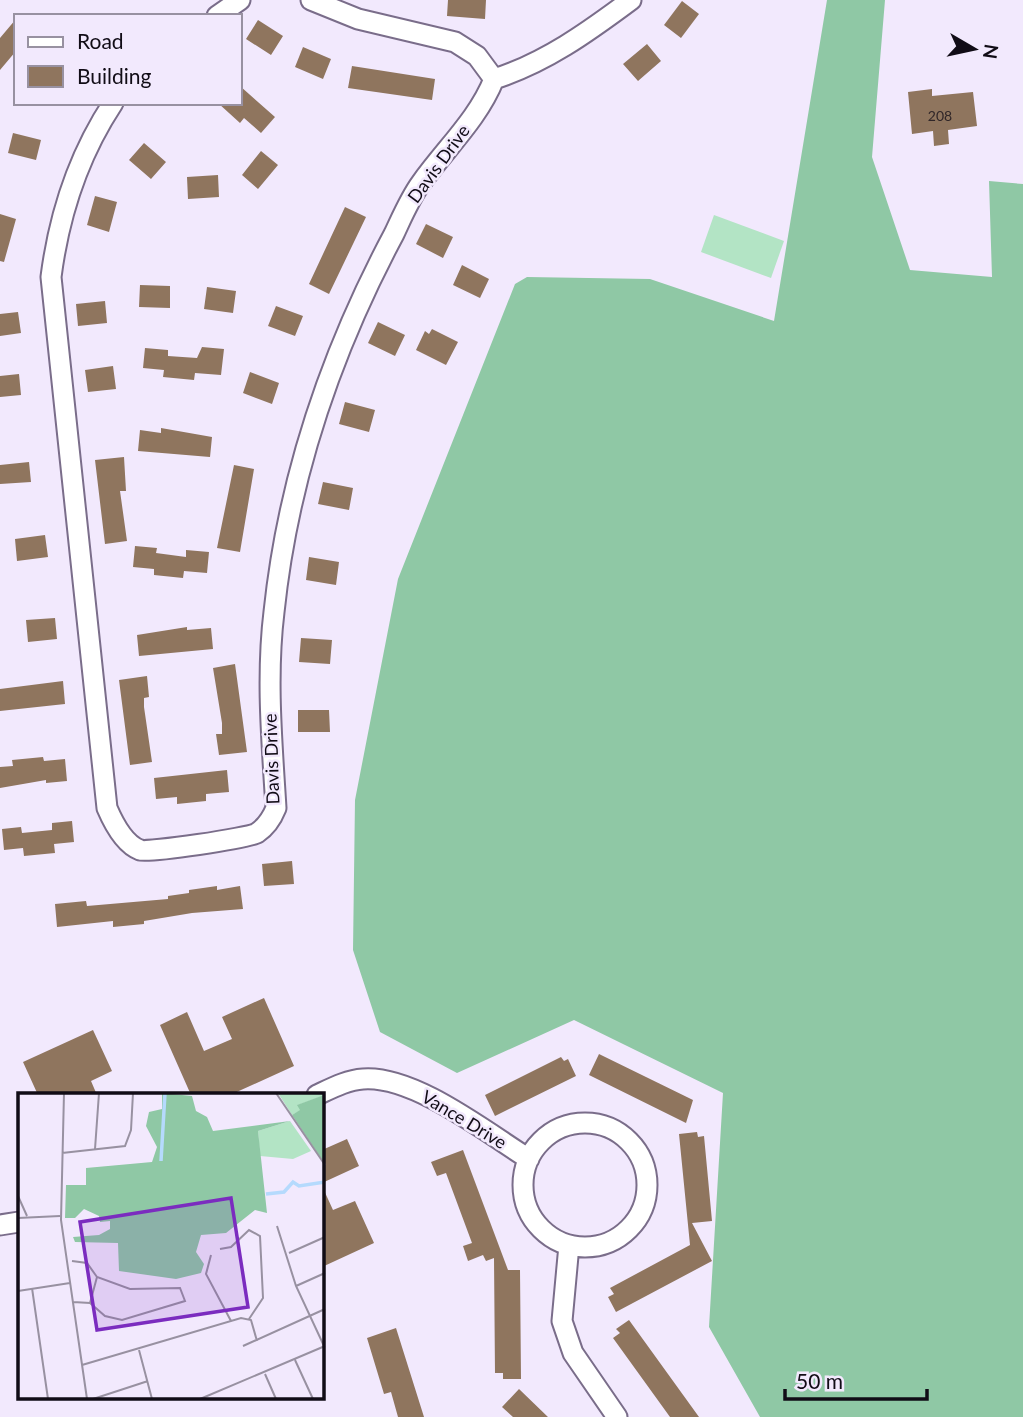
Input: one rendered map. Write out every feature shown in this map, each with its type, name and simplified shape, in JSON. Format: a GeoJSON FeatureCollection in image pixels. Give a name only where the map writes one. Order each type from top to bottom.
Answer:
{"type":"FeatureCollection","features":[{"type":"Feature","properties":{"kind":"street"},"geometry":{"type":"LineString","coordinates":[[220,14],[240,0]]}},
{"type":"Feature","properties":{"kind":"street"},"geometry":{"type":"LineString","coordinates":[[311,0],[358,19],[455,43],[477,56],[494,79],[521,71],[586,34],[631,0]]}},
{"type":"Feature","properties":{"kind":"street","name":"Davis Drive"},"geometry":{"type":"LineString","coordinates":[[112,105],[92,135],[72,184],[55,243],[51,277],[107,808],[114,825],[133,846],[150,852],[255,835],[271,820],[276,808],[270,701],[274,612],[304,452],[334,358],[384,251],[419,186],[484,106],[494,79]]}},
{"type":"Feature","properties":{"kind":"street","name":"Vance Drive"},"geometry":{"type":"LineString","coordinates":[[321,1093],[337,1085],[364,1079],[388,1082],[430,1096],[529,1158]]}},
{"type":"Feature","properties":{"kind":"street"},"geometry":{"type":"LineString","coordinates":[[590,1123],[609,1127],[626,1138],[639,1154],[646,1172],[647,1193],[641,1212],[629,1228],[613,1240],[594,1246],[569,1245],[553,1238],[539,1226],[529,1211],[524,1194],[524,1176],[529,1158],[539,1143],[554,1131],[571,1124],[590,1123]]}},
{"type":"Feature","properties":{"kind":"street"},"geometry":{"type":"LineString","coordinates":[[0,1225],[18,1222]]}},
{"type":"Feature","properties":{"kind":"street"},"geometry":{"type":"LineString","coordinates":[[569,1245],[562,1321],[573,1353],[617,1417]]}},
{"type":"Feature","properties":{"kind":"green space"},"geometry":{"type":"Polygon","coordinates":[[[827,0],[885,0],[872,157],[910,270],[992,277],[989,181],[1023,184],[1023,1417],[760,1417],[709,1327],[723,1093],[574,1020],[457,1073],[380,1032],[353,950],[355,800],[398,579],[515,284],[527,277],[650,279],[774,321],[827,0]]]}},
{"type":"Feature","properties":{"kind":"green space"},"geometry":{"type":"Polygon","coordinates":[[[714,215],[784,241],[771,278],[701,252],[714,215]]]}},
{"type":"Feature","properties":{"kind":"building"},"geometry":{"type":"Polygon","coordinates":[[[448,0],[486,0],[485,19],[447,16],[448,0]]]}},
{"type":"Feature","properties":{"kind":"building"},"geometry":{"type":"Polygon","coordinates":[[[682,1],[699,14],[681,38],[664,25],[682,1]]]}},
{"type":"Feature","properties":{"kind":"building"},"geometry":{"type":"Polygon","coordinates":[[[258,20],[283,36],[271,55],[246,39],[258,20]]]}},
{"type":"Feature","properties":{"kind":"building"},"geometry":{"type":"Polygon","coordinates":[[[14,21],[14,53],[0,70],[0,38],[14,21]]]}},
{"type":"Feature","properties":{"kind":"building"},"geometry":{"type":"Polygon","coordinates":[[[647,44],[661,61],[638,81],[623,64],[647,44]]]}},
{"type":"Feature","properties":{"kind":"building"},"geometry":{"type":"Polygon","coordinates":[[[303,47],[331,59],[323,79],[295,67],[303,47]]]}},
{"type":"Feature","properties":{"kind":"building"},"geometry":{"type":"Polygon","coordinates":[[[352,66],[435,79],[432,100],[348,88],[352,66]]]}},
{"type":"Feature","properties":{"kind":"building"},"geometry":{"type":"Polygon","coordinates":[[[242,88],[275,117],[261,133],[244,118],[240,123],[220,105],[242,105],[242,88]]]}},
{"type":"Feature","properties":{"kind":"building"},"geometry":{"type":"Polygon","coordinates":[[[932,89],[932,96],[973,92],[977,126],[948,130],[949,144],[934,146],[933,131],[912,134],[908,92],[932,89]]]}},
{"type":"Feature","properties":{"kind":"building"},"geometry":{"type":"Polygon","coordinates":[[[13,133],[41,140],[36,160],[8,153],[13,133]]]}},
{"type":"Feature","properties":{"kind":"building"},"geometry":{"type":"Polygon","coordinates":[[[144,143],[166,162],[151,179],[129,160],[144,143]]]}},
{"type":"Feature","properties":{"kind":"building"},"geometry":{"type":"Polygon","coordinates":[[[261,151],[278,165],[258,189],[242,175],[261,151]]]}},
{"type":"Feature","properties":{"kind":"building"},"geometry":{"type":"Polygon","coordinates":[[[218,175],[219,197],[188,199],[187,177],[218,175]]]}},
{"type":"Feature","properties":{"kind":"building"},"geometry":{"type":"Polygon","coordinates":[[[95,196],[117,202],[109,232],[87,225],[95,196]]]}},
{"type":"Feature","properties":{"kind":"building"},"geometry":{"type":"Polygon","coordinates":[[[345,207],[366,217],[329,294],[309,284],[345,207]]]}},
{"type":"Feature","properties":{"kind":"building"},"geometry":{"type":"Polygon","coordinates":[[[0,214],[16,219],[4,262],[0,261],[0,214]]]}},
{"type":"Feature","properties":{"kind":"building"},"geometry":{"type":"Polygon","coordinates":[[[426,224],[453,237],[443,258],[416,244],[426,224]]]}},
{"type":"Feature","properties":{"kind":"building"},"geometry":{"type":"Polygon","coordinates":[[[462,265],[489,279],[480,298],[453,285],[462,265]]]}},
{"type":"Feature","properties":{"kind":"building"},"geometry":{"type":"Polygon","coordinates":[[[140,285],[170,286],[170,308],[139,307],[140,285]]]}},
{"type":"Feature","properties":{"kind":"building"},"geometry":{"type":"Polygon","coordinates":[[[207,287],[236,291],[233,313],[204,309],[207,287]]]}},
{"type":"Feature","properties":{"kind":"building"},"geometry":{"type":"Polygon","coordinates":[[[105,301],[107,323],[78,326],[76,304],[105,301]]]}},
{"type":"Feature","properties":{"kind":"building"},"geometry":{"type":"Polygon","coordinates":[[[276,306],[303,316],[295,336],[268,326],[276,306]]]}},
{"type":"Feature","properties":{"kind":"building"},"geometry":{"type":"Polygon","coordinates":[[[18,312],[21,333],[0,336],[0,314],[18,312]]]}},
{"type":"Feature","properties":{"kind":"building"},"geometry":{"type":"Polygon","coordinates":[[[378,322],[405,335],[395,356],[368,343],[378,322]]]}},
{"type":"Feature","properties":{"kind":"building"},"geometry":{"type":"Polygon","coordinates":[[[432,329],[458,342],[446,365],[416,350],[425,331],[429,334],[432,329]]]}},
{"type":"Feature","properties":{"kind":"building"},"geometry":{"type":"Polygon","coordinates":[[[202,347],[224,349],[221,375],[195,373],[194,380],[163,377],[164,370],[143,368],[145,348],[168,350],[168,356],[197,358],[202,347]]]}},
{"type":"Feature","properties":{"kind":"building"},"geometry":{"type":"Polygon","coordinates":[[[113,366],[116,389],[88,392],[85,370],[113,366]]]}},
{"type":"Feature","properties":{"kind":"building"},"geometry":{"type":"Polygon","coordinates":[[[250,372],[279,383],[272,404],[243,393],[250,372]]]}},
{"type":"Feature","properties":{"kind":"building"},"geometry":{"type":"Polygon","coordinates":[[[19,374],[21,395],[0,397],[0,376],[19,374]]]}},
{"type":"Feature","properties":{"kind":"building"},"geometry":{"type":"Polygon","coordinates":[[[345,402],[375,410],[369,432],[339,424],[345,402]]]}},
{"type":"Feature","properties":{"kind":"building"},"geometry":{"type":"Polygon","coordinates":[[[161,428],[212,437],[210,457],[138,451],[140,430],[161,433],[161,428]]]}},
{"type":"Feature","properties":{"kind":"building"},"geometry":{"type":"Polygon","coordinates":[[[124,457],[126,491],[120,491],[127,541],[105,544],[95,460],[124,457]]]}},
{"type":"Feature","properties":{"kind":"building"},"geometry":{"type":"Polygon","coordinates":[[[29,462],[31,482],[0,484],[0,465],[29,462]]]}},
{"type":"Feature","properties":{"kind":"building"},"geometry":{"type":"Polygon","coordinates":[[[234,465],[254,469],[240,552],[217,548],[234,465]]]}},
{"type":"Feature","properties":{"kind":"building"},"geometry":{"type":"Polygon","coordinates":[[[323,482],[353,488],[349,510],[318,504],[323,482]]]}},
{"type":"Feature","properties":{"kind":"building"},"geometry":{"type":"Polygon","coordinates":[[[45,535],[48,557],[17,561],[15,539],[45,535]]]}},
{"type":"Feature","properties":{"kind":"building"},"geometry":{"type":"Polygon","coordinates":[[[135,546],[157,548],[156,553],[186,557],[186,550],[209,552],[207,573],[184,571],[183,578],[154,575],[154,569],[133,567],[135,546]]]}},
{"type":"Feature","properties":{"kind":"building"},"geometry":{"type":"Polygon","coordinates":[[[309,557],[339,562],[336,585],[306,580],[309,557]]]}},
{"type":"Feature","properties":{"kind":"building"},"geometry":{"type":"Polygon","coordinates":[[[55,618],[57,639],[28,642],[26,620],[55,618]]]}},
{"type":"Feature","properties":{"kind":"building"},"geometry":{"type":"Polygon","coordinates":[[[187,627],[187,630],[211,628],[213,649],[139,656],[137,635],[187,627]]]}},
{"type":"Feature","properties":{"kind":"building"},"geometry":{"type":"Polygon","coordinates":[[[301,638],[332,640],[330,664],[299,662],[301,638]]]}},
{"type":"Feature","properties":{"kind":"building"},"geometry":{"type":"Polygon","coordinates":[[[235,664],[247,752],[219,755],[216,734],[222,734],[222,723],[213,668],[235,664]]]}},
{"type":"Feature","properties":{"kind":"building"},"geometry":{"type":"Polygon","coordinates":[[[147,676],[149,697],[144,698],[144,707],[152,762],[130,765],[119,680],[147,676]]]}},
{"type":"Feature","properties":{"kind":"building"},"geometry":{"type":"Polygon","coordinates":[[[63,681],[65,704],[0,711],[0,689],[63,681]]]}},
{"type":"Feature","properties":{"kind":"building"},"geometry":{"type":"Polygon","coordinates":[[[298,710],[329,710],[330,732],[298,732],[298,710]]]}},
{"type":"Feature","properties":{"kind":"building"},"geometry":{"type":"Polygon","coordinates":[[[43,757],[44,761],[65,759],[67,781],[46,783],[46,780],[0,788],[0,767],[13,766],[12,760],[43,757]]]}},
{"type":"Feature","properties":{"kind":"building"},"geometry":{"type":"Polygon","coordinates":[[[227,770],[229,792],[206,794],[206,801],[177,804],[177,797],[156,799],[154,778],[227,770]]]}},
{"type":"Feature","properties":{"kind":"building"},"geometry":{"type":"Polygon","coordinates":[[[72,821],[74,842],[54,844],[55,853],[24,856],[23,848],[4,850],[2,829],[21,827],[22,833],[52,830],[52,823],[72,821]]]}},
{"type":"Feature","properties":{"kind":"building"},"geometry":{"type":"Polygon","coordinates":[[[292,861],[294,884],[264,886],[262,864],[292,861]]]}},
{"type":"Feature","properties":{"kind":"building"},"geometry":{"type":"Polygon","coordinates":[[[217,886],[217,890],[240,886],[243,909],[192,913],[144,921],[144,924],[113,927],[113,921],[57,927],[55,904],[86,901],[87,906],[168,899],[168,896],[189,893],[189,890],[217,886]]]}},
{"type":"Feature","properties":{"kind":"building"},"geometry":{"type":"Polygon","coordinates":[[[264,998],[294,1066],[234,1093],[190,1093],[160,1025],[187,1012],[204,1051],[232,1039],[222,1017],[264,998]]]}},
{"type":"Feature","properties":{"kind":"building"},"geometry":{"type":"Polygon","coordinates":[[[93,1030],[112,1071],[91,1081],[96,1093],[37,1093],[23,1062],[93,1030]]]}},
{"type":"Feature","properties":{"kind":"building"},"geometry":{"type":"Polygon","coordinates":[[[599,1054],[693,1100],[686,1123],[589,1075],[599,1054]]]}},
{"type":"Feature","properties":{"kind":"building"},"geometry":{"type":"Polygon","coordinates":[[[561,1057],[564,1061],[568,1059],[576,1076],[495,1116],[485,1095],[561,1057]]]}},
{"type":"Feature","properties":{"kind":"building"},"geometry":{"type":"Polygon","coordinates":[[[697,1132],[698,1137],[704,1136],[712,1221],[692,1223],[712,1261],[616,1312],[608,1297],[614,1294],[610,1288],[690,1245],[679,1134],[697,1132]]]}},
{"type":"Feature","properties":{"kind":"building"},"geometry":{"type":"Polygon","coordinates":[[[347,1139],[359,1166],[324,1182],[324,1149],[347,1139]]]}},
{"type":"Feature","properties":{"kind":"building"},"geometry":{"type":"Polygon","coordinates":[[[463,1150],[508,1270],[520,1270],[521,1379],[503,1379],[503,1373],[495,1373],[494,1258],[486,1261],[483,1255],[468,1261],[463,1246],[472,1243],[446,1173],[437,1176],[431,1162],[463,1150]]]}},
{"type":"Feature","properties":{"kind":"building"},"geometry":{"type":"Polygon","coordinates":[[[324,1190],[333,1210],[355,1201],[374,1243],[324,1266],[324,1190]]]}},
{"type":"Feature","properties":{"kind":"building"},"geometry":{"type":"Polygon","coordinates":[[[629,1320],[699,1417],[670,1417],[613,1338],[620,1333],[616,1329],[629,1320]]]}},
{"type":"Feature","properties":{"kind":"building"},"geometry":{"type":"Polygon","coordinates":[[[396,1328],[424,1417],[398,1417],[391,1392],[384,1394],[367,1338],[396,1328]]]}},
{"type":"Feature","properties":{"kind":"building"},"geometry":{"type":"Polygon","coordinates":[[[519,1389],[548,1417],[513,1417],[502,1407],[519,1389]]]}}]}
